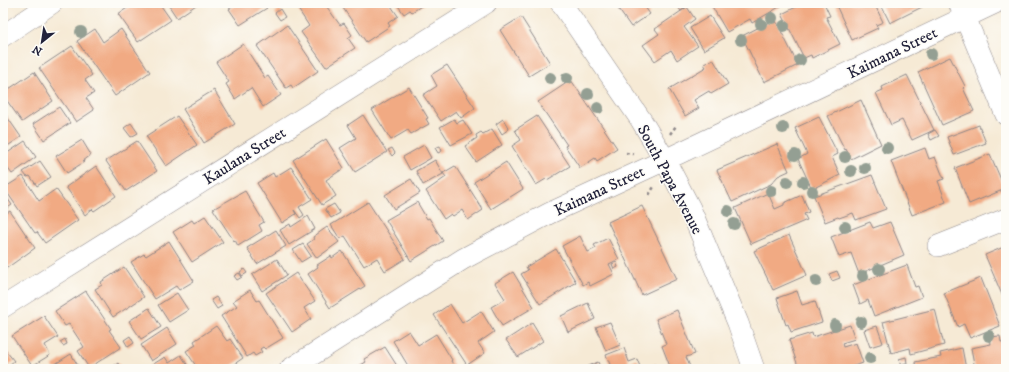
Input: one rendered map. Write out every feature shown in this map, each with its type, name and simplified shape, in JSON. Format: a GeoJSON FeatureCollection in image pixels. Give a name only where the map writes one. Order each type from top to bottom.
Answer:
{"type":"FeatureCollection","features":[{"type":"Feature","properties":{"kind":"street"},"geometry":{"type":"LineString","coordinates":[[3,36],[52,3]]}},
{"type":"Feature","properties":{"kind":"street","name":"Kaulana Street"},"geometry":{"type":"LineString","coordinates":[[3,307],[486,3]]}},
{"type":"Feature","properties":{"kind":"street","name":"South Papa Avenue"},"geometry":{"type":"LineString","coordinates":[[561,3],[630,104],[665,160],[690,208],[738,323],[754,369]]}},
{"type":"Feature","properties":{"kind":"street","name":"Kaimana Street"},"geometry":{"type":"LineString","coordinates":[[290,369],[463,259],[550,213],[665,160],[962,10],[995,3]]}},
{"type":"Feature","properties":{"kind":"street"},"geometry":{"type":"LineString","coordinates":[[962,10],[1006,115]]}},
{"type":"Feature","properties":{"kind":"street"},"geometry":{"type":"LineString","coordinates":[[938,246],[1006,219]]}},
{"type":"Feature","properties":{"kind":"path"},"geometry":{"type":"LineString","coordinates":[[668,136],[676,126]]}},
{"type":"Feature","properties":{"kind":"path"},"geometry":{"type":"LineString","coordinates":[[649,195],[657,181]]}},
{"type":"Feature","properties":{"kind":"building"},"geometry":{"type":"Polygon","coordinates":[[[135,3],[159,3],[171,20],[138,42],[118,14],[135,3]]]}},
{"type":"Feature","properties":{"kind":"building"},"geometry":{"type":"Polygon","coordinates":[[[167,3],[199,3],[177,18],[167,3]]]}},
{"type":"Feature","properties":{"kind":"building"},"geometry":{"type":"Polygon","coordinates":[[[239,3],[263,3],[267,8],[240,25],[229,9],[239,3]]]}},
{"type":"Feature","properties":{"kind":"building"},"geometry":{"type":"Polygon","coordinates":[[[301,3],[324,3],[340,25],[344,23],[352,35],[348,38],[355,48],[326,67],[301,32],[309,26],[296,6],[301,3]]]}},
{"type":"Feature","properties":{"kind":"building"},"geometry":{"type":"Polygon","coordinates":[[[343,3],[389,3],[398,16],[388,23],[390,26],[366,42],[341,5],[343,3]]]}},
{"type":"Feature","properties":{"kind":"building"},"geometry":{"type":"Polygon","coordinates":[[[396,3],[426,3],[412,12],[410,10],[404,14],[396,3]]]}},
{"type":"Feature","properties":{"kind":"building"},"geometry":{"type":"Polygon","coordinates":[[[614,3],[642,3],[650,14],[631,27],[614,3]]]}},
{"type":"Feature","properties":{"kind":"building"},"geometry":{"type":"Polygon","coordinates":[[[682,3],[685,8],[681,11],[677,6],[682,3]]]}},
{"type":"Feature","properties":{"kind":"building"},"geometry":{"type":"Polygon","coordinates":[[[710,3],[786,3],[752,23],[750,19],[727,32],[710,3]]]}},
{"type":"Feature","properties":{"kind":"building"},"geometry":{"type":"Polygon","coordinates":[[[824,3],[830,16],[826,17],[840,44],[812,58],[811,55],[804,58],[782,14],[798,6],[797,4],[824,3]]]}},
{"type":"Feature","properties":{"kind":"building"},"geometry":{"type":"Polygon","coordinates":[[[835,3],[874,3],[883,22],[876,25],[878,28],[852,40],[835,3]]]}},
{"type":"Feature","properties":{"kind":"building"},"geometry":{"type":"Polygon","coordinates":[[[880,3],[930,3],[890,23],[880,3]]]}},
{"type":"Feature","properties":{"kind":"building"},"geometry":{"type":"Polygon","coordinates":[[[687,7],[695,19],[684,27],[698,46],[677,60],[671,50],[655,61],[643,45],[659,34],[655,29],[687,7]]]}},
{"type":"Feature","properties":{"kind":"building"},"geometry":{"type":"Polygon","coordinates":[[[280,9],[285,17],[280,20],[275,13],[280,9]]]}},
{"type":"Feature","properties":{"kind":"building"},"geometry":{"type":"Polygon","coordinates":[[[710,16],[724,38],[704,50],[690,28],[710,16]]]}},
{"type":"Feature","properties":{"kind":"building"},"geometry":{"type":"Polygon","coordinates":[[[521,17],[550,63],[529,76],[500,30],[521,17]]]}},
{"type":"Feature","properties":{"kind":"building"},"geometry":{"type":"Polygon","coordinates":[[[775,19],[798,65],[764,82],[742,36],[775,19]]]}},
{"type":"Feature","properties":{"kind":"building"},"geometry":{"type":"Polygon","coordinates":[[[287,25],[318,71],[293,88],[291,85],[286,88],[257,46],[287,25]]]}},
{"type":"Feature","properties":{"kind":"building"},"geometry":{"type":"Polygon","coordinates":[[[95,29],[103,42],[121,29],[150,72],[115,96],[77,41],[95,29]]]}},
{"type":"Feature","properties":{"kind":"building"},"geometry":{"type":"Polygon","coordinates":[[[243,44],[265,78],[268,76],[281,95],[263,107],[251,88],[235,99],[226,84],[229,82],[216,62],[243,44]]]}},
{"type":"Feature","properties":{"kind":"building"},"geometry":{"type":"Polygon","coordinates":[[[72,46],[92,75],[85,80],[94,93],[86,98],[94,110],[76,122],[39,68],[72,46]]]}},
{"type":"Feature","properties":{"kind":"building"},"geometry":{"type":"Polygon","coordinates":[[[950,57],[965,86],[963,88],[974,111],[942,125],[918,72],[950,57]]]}},
{"type":"Feature","properties":{"kind":"building"},"geometry":{"type":"Polygon","coordinates":[[[713,59],[728,84],[711,94],[709,91],[694,100],[699,108],[685,116],[669,89],[706,67],[704,64],[713,59]]]}},
{"type":"Feature","properties":{"kind":"building"},"geometry":{"type":"Polygon","coordinates":[[[447,65],[475,108],[461,118],[456,111],[441,121],[423,95],[437,86],[431,75],[447,65]]]}},
{"type":"Feature","properties":{"kind":"building"},"geometry":{"type":"Polygon","coordinates":[[[34,72],[53,101],[22,122],[3,93],[34,72]]]}},
{"type":"Feature","properties":{"kind":"building"},"geometry":{"type":"Polygon","coordinates":[[[907,75],[934,130],[912,140],[902,120],[891,125],[876,93],[883,90],[882,87],[907,75]]]}},
{"type":"Feature","properties":{"kind":"building"},"geometry":{"type":"Polygon","coordinates":[[[571,80],[617,148],[597,161],[595,158],[580,168],[565,146],[567,145],[538,102],[571,80]]]}},
{"type":"Feature","properties":{"kind":"building"},"geometry":{"type":"Polygon","coordinates":[[[409,87],[428,118],[426,119],[429,124],[411,134],[408,130],[391,140],[372,110],[409,87]]]}},
{"type":"Feature","properties":{"kind":"building"},"geometry":{"type":"Polygon","coordinates":[[[214,90],[235,124],[204,143],[183,109],[214,90]]]}},
{"type":"Feature","properties":{"kind":"building"},"geometry":{"type":"Polygon","coordinates":[[[861,100],[881,144],[851,159],[828,116],[861,100]]]}},
{"type":"Feature","properties":{"kind":"building"},"geometry":{"type":"Polygon","coordinates":[[[59,107],[70,123],[44,140],[33,124],[59,107]]]}},
{"type":"Feature","properties":{"kind":"building"},"geometry":{"type":"Polygon","coordinates":[[[3,111],[21,137],[3,149],[3,111]]]}},
{"type":"Feature","properties":{"kind":"building"},"geometry":{"type":"Polygon","coordinates":[[[363,115],[387,152],[355,172],[340,148],[356,138],[348,125],[363,115]]]}},
{"type":"Feature","properties":{"kind":"building"},"geometry":{"type":"Polygon","coordinates":[[[177,116],[197,145],[166,166],[146,136],[177,116]]]}},
{"type":"Feature","properties":{"kind":"building"},"geometry":{"type":"Polygon","coordinates":[[[537,116],[570,166],[536,185],[512,146],[521,140],[515,130],[537,116]]]}},
{"type":"Feature","properties":{"kind":"building"},"geometry":{"type":"Polygon","coordinates":[[[819,117],[838,154],[832,157],[840,175],[812,189],[798,159],[807,154],[795,128],[819,117]]]}},
{"type":"Feature","properties":{"kind":"building"},"geometry":{"type":"Polygon","coordinates":[[[454,119],[457,123],[463,120],[472,134],[451,145],[440,127],[454,119]]]}},
{"type":"Feature","properties":{"kind":"building"},"geometry":{"type":"Polygon","coordinates":[[[503,119],[509,129],[502,134],[496,124],[503,119]]]}},
{"type":"Feature","properties":{"kind":"building"},"geometry":{"type":"Polygon","coordinates":[[[131,123],[138,133],[131,137],[124,128],[131,123]]]}},
{"type":"Feature","properties":{"kind":"building"},"geometry":{"type":"Polygon","coordinates":[[[979,125],[986,143],[954,155],[947,137],[979,125]]]}},
{"type":"Feature","properties":{"kind":"building"},"geometry":{"type":"Polygon","coordinates":[[[492,129],[502,145],[476,162],[465,146],[477,138],[476,135],[481,132],[483,134],[492,129]]]}},
{"type":"Feature","properties":{"kind":"building"},"geometry":{"type":"Polygon","coordinates":[[[935,130],[939,136],[931,140],[928,134],[935,130]]]}},
{"type":"Feature","properties":{"kind":"building"},"geometry":{"type":"Polygon","coordinates":[[[326,139],[344,168],[326,180],[336,196],[322,205],[293,160],[326,139]]]}},
{"type":"Feature","properties":{"kind":"building"},"geometry":{"type":"Polygon","coordinates":[[[82,140],[91,155],[83,161],[84,162],[67,173],[56,156],[82,140]]]}},
{"type":"Feature","properties":{"kind":"building"},"geometry":{"type":"Polygon","coordinates":[[[25,141],[36,157],[12,174],[3,162],[3,156],[25,141]]]}},
{"type":"Feature","properties":{"kind":"building"},"geometry":{"type":"Polygon","coordinates":[[[137,141],[157,171],[126,191],[106,161],[137,141]]]}},
{"type":"Feature","properties":{"kind":"building"},"geometry":{"type":"Polygon","coordinates":[[[777,144],[789,171],[778,176],[771,184],[732,202],[717,170],[777,144]]]}},
{"type":"Feature","properties":{"kind":"building"},"geometry":{"type":"Polygon","coordinates":[[[424,145],[431,158],[410,170],[403,157],[424,145]]]}},
{"type":"Feature","properties":{"kind":"building"},"geometry":{"type":"Polygon","coordinates":[[[440,146],[442,151],[438,153],[435,148],[440,146]]]}},
{"type":"Feature","properties":{"kind":"building"},"geometry":{"type":"Polygon","coordinates":[[[392,148],[395,153],[392,156],[388,150],[392,148]]]}},
{"type":"Feature","properties":{"kind":"building"},"geometry":{"type":"Polygon","coordinates":[[[925,148],[929,159],[935,157],[944,179],[938,181],[946,202],[912,215],[891,161],[925,148]]]}},
{"type":"Feature","properties":{"kind":"building"},"geometry":{"type":"Polygon","coordinates":[[[990,154],[1005,189],[969,204],[955,168],[990,154]]]}},
{"type":"Feature","properties":{"kind":"building"},"geometry":{"type":"Polygon","coordinates":[[[435,160],[443,174],[423,185],[416,171],[435,160]]]}},
{"type":"Feature","properties":{"kind":"building"},"geometry":{"type":"Polygon","coordinates":[[[40,161],[51,177],[37,186],[30,176],[27,177],[23,172],[40,161]]]}},
{"type":"Feature","properties":{"kind":"building"},"geometry":{"type":"Polygon","coordinates":[[[506,162],[523,189],[491,209],[474,182],[506,162]]]}},
{"type":"Feature","properties":{"kind":"building"},"geometry":{"type":"Polygon","coordinates":[[[96,166],[116,196],[94,211],[92,209],[85,215],[66,187],[96,166]]]}},
{"type":"Feature","properties":{"kind":"building"},"geometry":{"type":"Polygon","coordinates":[[[455,166],[483,210],[468,220],[462,210],[453,216],[451,214],[444,219],[426,191],[446,177],[443,173],[455,166]]]}},
{"type":"Feature","properties":{"kind":"building"},"geometry":{"type":"Polygon","coordinates":[[[291,167],[312,199],[299,207],[304,215],[300,218],[294,210],[296,214],[282,223],[257,183],[273,173],[275,177],[291,167]]]}},
{"type":"Feature","properties":{"kind":"building"},"geometry":{"type":"Polygon","coordinates":[[[872,175],[886,209],[856,220],[853,213],[825,222],[814,196],[872,175]]]}},
{"type":"Feature","properties":{"kind":"building"},"geometry":{"type":"Polygon","coordinates":[[[23,176],[39,201],[56,189],[78,220],[45,243],[37,232],[35,233],[4,188],[23,176]]]}},
{"type":"Feature","properties":{"kind":"building"},"geometry":{"type":"Polygon","coordinates":[[[411,179],[420,193],[394,209],[385,195],[411,179]]]}},
{"type":"Feature","properties":{"kind":"building"},"geometry":{"type":"Polygon","coordinates":[[[245,191],[264,222],[259,225],[262,231],[238,246],[213,209],[245,191]]]}},
{"type":"Feature","properties":{"kind":"building"},"geometry":{"type":"Polygon","coordinates":[[[3,192],[12,205],[3,211],[3,192]]]}},
{"type":"Feature","properties":{"kind":"building"},"geometry":{"type":"Polygon","coordinates":[[[768,193],[775,209],[802,195],[809,212],[804,214],[807,220],[751,244],[735,208],[768,193]]]}},
{"type":"Feature","properties":{"kind":"building"},"geometry":{"type":"Polygon","coordinates":[[[368,202],[405,259],[385,271],[377,258],[364,266],[345,236],[340,239],[331,225],[368,202]]]}},
{"type":"Feature","properties":{"kind":"building"},"geometry":{"type":"Polygon","coordinates":[[[417,202],[443,241],[411,261],[386,220],[417,202]]]}},
{"type":"Feature","properties":{"kind":"building"},"geometry":{"type":"Polygon","coordinates":[[[334,204],[340,213],[331,218],[325,209],[334,204]]]}},
{"type":"Feature","properties":{"kind":"building"},"geometry":{"type":"Polygon","coordinates":[[[642,206],[677,279],[642,295],[608,222],[642,206]]]}},
{"type":"Feature","properties":{"kind":"building"},"geometry":{"type":"Polygon","coordinates":[[[10,211],[35,248],[4,270],[3,215],[10,211]]]}},
{"type":"Feature","properties":{"kind":"building"},"geometry":{"type":"Polygon","coordinates":[[[205,216],[223,242],[192,262],[173,232],[192,220],[194,223],[205,216]]]}},
{"type":"Feature","properties":{"kind":"building"},"geometry":{"type":"Polygon","coordinates":[[[308,216],[315,229],[289,245],[280,230],[290,224],[291,227],[308,216]]]}},
{"type":"Feature","properties":{"kind":"building"},"geometry":{"type":"Polygon","coordinates":[[[870,222],[873,228],[890,222],[904,255],[859,274],[851,253],[839,257],[831,237],[870,222]]]}},
{"type":"Feature","properties":{"kind":"building"},"geometry":{"type":"Polygon","coordinates":[[[327,227],[339,242],[317,258],[307,244],[314,239],[313,237],[327,227]]]}},
{"type":"Feature","properties":{"kind":"building"},"geometry":{"type":"Polygon","coordinates":[[[276,230],[286,246],[257,264],[247,248],[276,230]]]}},
{"type":"Feature","properties":{"kind":"building"},"geometry":{"type":"Polygon","coordinates":[[[789,235],[807,275],[773,290],[754,251],[789,235]]]}},
{"type":"Feature","properties":{"kind":"building"},"geometry":{"type":"Polygon","coordinates":[[[580,236],[588,252],[596,248],[594,245],[608,238],[619,259],[609,264],[614,274],[590,286],[588,282],[583,285],[562,246],[580,236]]]}},
{"type":"Feature","properties":{"kind":"building"},"geometry":{"type":"Polygon","coordinates":[[[169,241],[194,281],[179,290],[176,286],[155,299],[131,262],[144,254],[146,256],[169,241]]]}},
{"type":"Feature","properties":{"kind":"building"},"geometry":{"type":"Polygon","coordinates":[[[303,244],[311,256],[301,262],[293,250],[303,244]]]}},
{"type":"Feature","properties":{"kind":"building"},"geometry":{"type":"Polygon","coordinates":[[[1006,246],[1006,304],[985,255],[1006,246]]]}},
{"type":"Feature","properties":{"kind":"building"},"geometry":{"type":"Polygon","coordinates":[[[556,249],[576,282],[540,304],[521,274],[528,270],[526,267],[556,249]]]}},
{"type":"Feature","properties":{"kind":"building"},"geometry":{"type":"Polygon","coordinates":[[[342,251],[365,286],[330,308],[308,274],[318,267],[317,265],[331,256],[332,258],[342,251]]]}},
{"type":"Feature","properties":{"kind":"building"},"geometry":{"type":"Polygon","coordinates":[[[277,259],[287,275],[262,291],[252,275],[277,259]]]}},
{"type":"Feature","properties":{"kind":"building"},"geometry":{"type":"Polygon","coordinates":[[[616,262],[618,267],[614,269],[612,264],[616,262]]]}},
{"type":"Feature","properties":{"kind":"building"},"geometry":{"type":"Polygon","coordinates":[[[907,265],[915,287],[918,286],[922,297],[874,316],[868,300],[860,304],[853,285],[907,265]]]}},
{"type":"Feature","properties":{"kind":"building"},"geometry":{"type":"Polygon","coordinates":[[[124,267],[144,297],[113,317],[95,289],[102,285],[101,282],[124,267]]]}},
{"type":"Feature","properties":{"kind":"building"},"geometry":{"type":"Polygon","coordinates":[[[244,269],[247,273],[242,276],[240,272],[244,269]]]}},
{"type":"Feature","properties":{"kind":"building"},"geometry":{"type":"Polygon","coordinates":[[[837,271],[840,278],[832,281],[829,274],[837,271]]]}},
{"type":"Feature","properties":{"kind":"building"},"geometry":{"type":"Polygon","coordinates":[[[513,272],[534,307],[502,326],[491,307],[505,299],[495,283],[513,272]]]}},
{"type":"Feature","properties":{"kind":"building"},"geometry":{"type":"Polygon","coordinates":[[[239,273],[242,277],[237,280],[234,276],[239,273]]]}},
{"type":"Feature","properties":{"kind":"building"},"geometry":{"type":"Polygon","coordinates":[[[296,273],[315,301],[304,308],[311,319],[292,332],[266,293],[296,273]]]}},
{"type":"Feature","properties":{"kind":"building"},"geometry":{"type":"Polygon","coordinates":[[[981,278],[1000,326],[970,338],[964,324],[958,327],[944,293],[981,278]]]}},
{"type":"Feature","properties":{"kind":"building"},"geometry":{"type":"Polygon","coordinates":[[[250,290],[257,301],[259,300],[283,338],[265,349],[263,347],[260,349],[262,352],[255,356],[253,353],[247,357],[221,316],[237,306],[233,301],[250,290]]]}},
{"type":"Feature","properties":{"kind":"building"},"geometry":{"type":"Polygon","coordinates":[[[86,291],[121,347],[89,368],[78,351],[84,347],[69,324],[65,326],[55,311],[86,291]]]}},
{"type":"Feature","properties":{"kind":"building"},"geometry":{"type":"Polygon","coordinates":[[[797,291],[802,305],[815,301],[822,322],[791,332],[788,324],[786,325],[777,298],[797,291]]]}},
{"type":"Feature","properties":{"kind":"building"},"geometry":{"type":"Polygon","coordinates":[[[177,293],[188,310],[169,322],[158,305],[177,293]]]}},
{"type":"Feature","properties":{"kind":"building"},"geometry":{"type":"Polygon","coordinates":[[[216,297],[222,306],[217,309],[211,300],[216,297]]]}},
{"type":"Feature","properties":{"kind":"building"},"geometry":{"type":"Polygon","coordinates":[[[588,303],[595,319],[568,332],[561,316],[588,303]]]}},
{"type":"Feature","properties":{"kind":"building"},"geometry":{"type":"Polygon","coordinates":[[[450,304],[462,323],[481,311],[494,332],[478,343],[485,353],[467,365],[434,315],[450,304]]]}},
{"type":"Feature","properties":{"kind":"building"},"geometry":{"type":"Polygon","coordinates":[[[149,308],[161,327],[141,339],[129,321],[149,308]]]}},
{"type":"Feature","properties":{"kind":"building"},"geometry":{"type":"Polygon","coordinates":[[[935,309],[944,345],[911,354],[910,348],[891,353],[883,322],[935,309]]]}},
{"type":"Feature","properties":{"kind":"building"},"geometry":{"type":"Polygon","coordinates":[[[677,310],[695,354],[686,357],[691,369],[671,369],[662,346],[666,344],[656,319],[677,310]]]}},
{"type":"Feature","properties":{"kind":"building"},"geometry":{"type":"Polygon","coordinates":[[[44,316],[58,337],[45,345],[50,355],[32,366],[12,336],[44,316]]]}},
{"type":"Feature","properties":{"kind":"building"},"geometry":{"type":"Polygon","coordinates":[[[610,322],[620,345],[606,351],[596,327],[610,322]]]}},
{"type":"Feature","properties":{"kind":"building"},"geometry":{"type":"Polygon","coordinates":[[[532,323],[543,341],[518,357],[506,340],[532,323]]]}},
{"type":"Feature","properties":{"kind":"building"},"geometry":{"type":"Polygon","coordinates":[[[850,325],[855,339],[842,343],[843,347],[856,343],[863,363],[845,369],[799,369],[789,340],[812,333],[813,337],[850,325]]]}},
{"type":"Feature","properties":{"kind":"building"},"geometry":{"type":"Polygon","coordinates":[[[216,326],[227,341],[230,339],[243,358],[227,369],[198,369],[186,351],[196,345],[194,341],[216,326]]]}},
{"type":"Feature","properties":{"kind":"building"},"geometry":{"type":"Polygon","coordinates":[[[877,326],[883,343],[870,347],[864,330],[877,326]]]}},
{"type":"Feature","properties":{"kind":"building"},"geometry":{"type":"Polygon","coordinates":[[[167,328],[177,344],[151,361],[141,345],[167,328]]]}},
{"type":"Feature","properties":{"kind":"building"},"geometry":{"type":"Polygon","coordinates":[[[409,331],[418,345],[436,334],[456,369],[410,369],[393,341],[409,331]]]}},
{"type":"Feature","properties":{"kind":"building"},"geometry":{"type":"Polygon","coordinates":[[[130,336],[134,343],[128,347],[124,340],[130,336]]]}},
{"type":"Feature","properties":{"kind":"building"},"geometry":{"type":"Polygon","coordinates":[[[1000,336],[1001,342],[1006,341],[1006,369],[975,369],[971,348],[991,344],[990,337],[1000,336]]]}},
{"type":"Feature","properties":{"kind":"building"},"geometry":{"type":"Polygon","coordinates":[[[65,339],[67,344],[63,346],[60,342],[65,339]]]}},
{"type":"Feature","properties":{"kind":"building"},"geometry":{"type":"Polygon","coordinates":[[[3,347],[14,361],[4,369],[3,369],[3,347]]]}},
{"type":"Feature","properties":{"kind":"building"},"geometry":{"type":"Polygon","coordinates":[[[385,347],[399,369],[354,369],[366,362],[364,359],[385,347]]]}},
{"type":"Feature","properties":{"kind":"building"},"geometry":{"type":"Polygon","coordinates":[[[624,348],[629,362],[637,359],[641,369],[612,369],[606,355],[624,348]]]}},
{"type":"Feature","properties":{"kind":"building"},"geometry":{"type":"Polygon","coordinates":[[[962,348],[966,369],[916,369],[915,362],[941,357],[940,353],[962,348]]]}},
{"type":"Feature","properties":{"kind":"building"},"geometry":{"type":"Polygon","coordinates":[[[71,354],[80,369],[54,369],[52,366],[71,354]]]}},
{"type":"Feature","properties":{"kind":"building"},"geometry":{"type":"Polygon","coordinates":[[[181,355],[190,369],[145,369],[165,357],[169,363],[181,355]]]}},
{"type":"Feature","properties":{"kind":"building"},"geometry":{"type":"Polygon","coordinates":[[[906,357],[907,363],[900,364],[899,359],[906,357]]]}},
{"type":"Feature","properties":{"kind":"building"},"geometry":{"type":"Polygon","coordinates":[[[598,362],[601,369],[582,369],[598,362]]]}},
{"type":"Feature","properties":{"kind":"building"},"geometry":{"type":"Polygon","coordinates":[[[118,363],[122,369],[109,369],[118,363]]]}},
{"type":"Feature","properties":{"kind":"building"},"geometry":{"type":"Polygon","coordinates":[[[655,364],[657,369],[643,369],[655,364]]]}}]}
